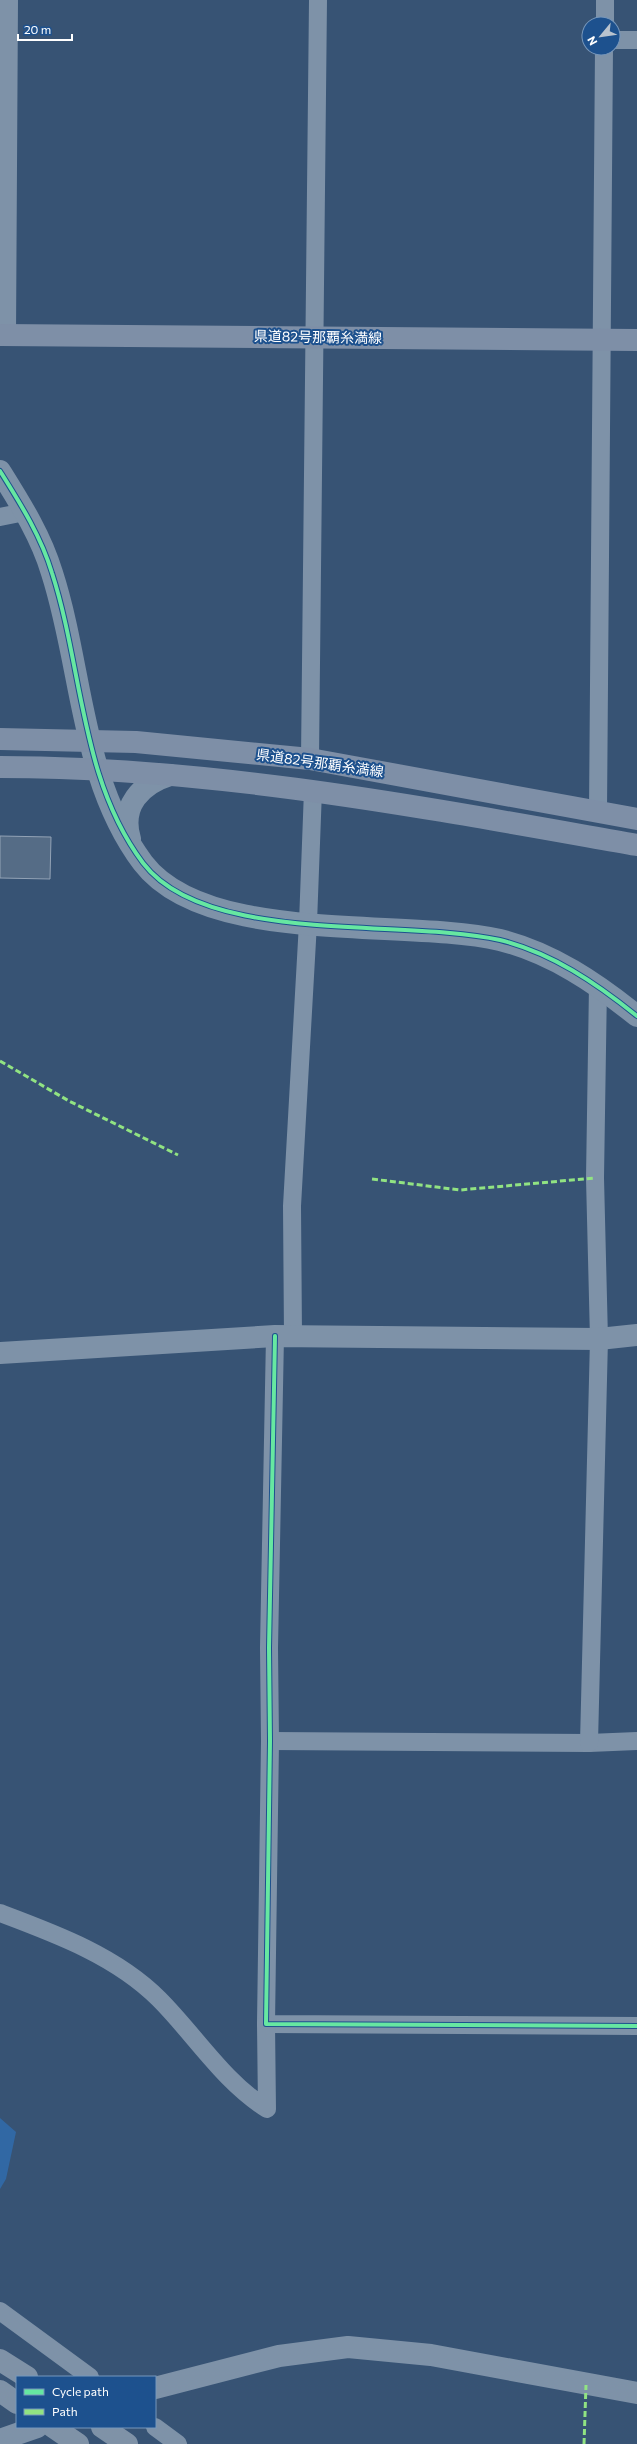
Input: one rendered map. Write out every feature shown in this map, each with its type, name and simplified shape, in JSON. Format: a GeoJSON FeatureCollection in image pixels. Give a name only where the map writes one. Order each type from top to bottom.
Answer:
{"type":"FeatureCollection","features":[{"type":"Feature","properties":{"kind":"highway"},"geometry":{"type":"LineString","coordinates":[[0,2360],[25,2376]]}},
{"type":"Feature","properties":{"kind":"highway"},"geometry":{"type":"LineString","coordinates":[[0,2391],[16,2402]]}},
{"type":"Feature","properties":{"kind":"highway"},"geometry":{"type":"LineString","coordinates":[[54,2428],[78,2444]]}},
{"type":"Feature","properties":{"kind":"highway"},"geometry":{"type":"LineString","coordinates":[[103,2428],[127,2444]]}},
{"type":"Feature","properties":{"kind":"main road","name":"県道82号那覇糸満線"},"geometry":{"type":"LineString","coordinates":[[4,335],[637,340]]}},
{"type":"Feature","properties":{"kind":"main road","name":"県道82号那覇糸満線"},"geometry":{"type":"LineString","coordinates":[[0,738],[136,742],[310,759],[637,819]]}},
{"type":"Feature","properties":{"kind":"main road","name":"県道82号那覇糸満線"},"geometry":{"type":"LineString","coordinates":[[0,767],[97,769],[313,790],[637,845]]}},
{"type":"Feature","properties":{"kind":"street"},"geometry":{"type":"LineString","coordinates":[[4,335],[10,0]]}},
{"type":"Feature","properties":{"kind":"street"},"geometry":{"type":"LineString","coordinates":[[310,759],[318,0]]}},
{"type":"Feature","properties":{"kind":"street"},"geometry":{"type":"LineString","coordinates":[[604,16],[605,0]]}},
{"type":"Feature","properties":{"kind":"street"},"geometry":{"type":"LineString","coordinates":[[621,40],[637,40]]}},
{"type":"Feature","properties":{"kind":"street"},"geometry":{"type":"LineString","coordinates":[[598,812],[604,56]]}},
{"type":"Feature","properties":{"kind":"street"},"geometry":{"type":"LineString","coordinates":[[0,470],[25,512],[52,570],[68,631],[90,741],[109,807],[133,849],[146,866],[175,891],[195,902],[222,910],[251,916],[308,923],[455,932],[502,941],[546,956],[598,985],[637,1016]]}},
{"type":"Feature","properties":{"kind":"street"},"geometry":{"type":"LineString","coordinates":[[0,517],[25,512]]}},
{"type":"Feature","properties":{"kind":"street"},"geometry":{"type":"LineString","coordinates":[[133,849],[127,823],[129,807],[134,797],[148,784],[170,775]]}},
{"type":"Feature","properties":{"kind":"street"},"geometry":{"type":"LineString","coordinates":[[0,1913],[52,1933],[124,1970],[158,1998],[237,2086],[267,2109],[266,2024],[270,1741],[268,1648],[284,1336],[308,923],[313,790]]}},
{"type":"Feature","properties":{"kind":"street"},"geometry":{"type":"LineString","coordinates":[[590,1743],[599,1339],[595,1178],[598,985]]}},
{"type":"Feature","properties":{"kind":"street"},"geometry":{"type":"LineString","coordinates":[[0,1353],[284,1336],[599,1339],[637,1335]]}},
{"type":"Feature","properties":{"kind":"street"},"geometry":{"type":"LineString","coordinates":[[270,1741],[590,1743],[637,1741]]}},
{"type":"Feature","properties":{"kind":"street"},"geometry":{"type":"LineString","coordinates":[[266,2024],[637,2026]]}},
{"type":"Feature","properties":{"kind":"street"},"geometry":{"type":"LineString","coordinates":[[0,2311],[89,2376]]}},
{"type":"Feature","properties":{"kind":"street"},"geometry":{"type":"LineString","coordinates":[[156,2388],[279,2356],[348,2347],[431,2355],[637,2393]]}},
{"type":"Feature","properties":{"kind":"street"},"geometry":{"type":"LineString","coordinates":[[156,2427],[178,2444]]}},
{"type":"Feature","properties":{"kind":"street"},"geometry":{"type":"LineString","coordinates":[[0,2440],[34,2428]]}},
{"type":"Feature","properties":{"kind":"shaded area"},"geometry":{"type":"Polygon","coordinates":[[[0,2118],[16,2132],[6,2179],[0,2189],[0,2118]]]}},
{"type":"Feature","properties":{"kind":"building"},"geometry":{"type":"Polygon","coordinates":[[[0,836],[51,837],[50,879],[0,878],[0,836]]]}},
{"type":"Feature","properties":{"kind":"marked path"},"geometry":{"type":"LineString","coordinates":[[0,1061],[69,1101],[178,1155]]}},
{"type":"Feature","properties":{"kind":"marked path"},"geometry":{"type":"LineString","coordinates":[[372,1179],[460,1190],[595,1178]]}},
{"type":"Feature","properties":{"kind":"marked path"},"geometry":{"type":"LineString","coordinates":[[584,2444],[586,2385]]}},
{"type":"Feature","properties":{"kind":"cycle path"},"geometry":{"type":"LineString","coordinates":[[0,471],[36,533],[52,573],[62,610],[95,760],[107,796],[122,830],[143,863],[172,889],[212,907],[258,918],[309,924],[460,934],[500,940],[538,953],[573,970],[606,992],[637,1016]]}},
{"type":"Feature","properties":{"kind":"cycle path"},"geometry":{"type":"LineString","coordinates":[[275,1336],[269,1648],[270,1741],[266,2024],[637,2026]]}}]}
